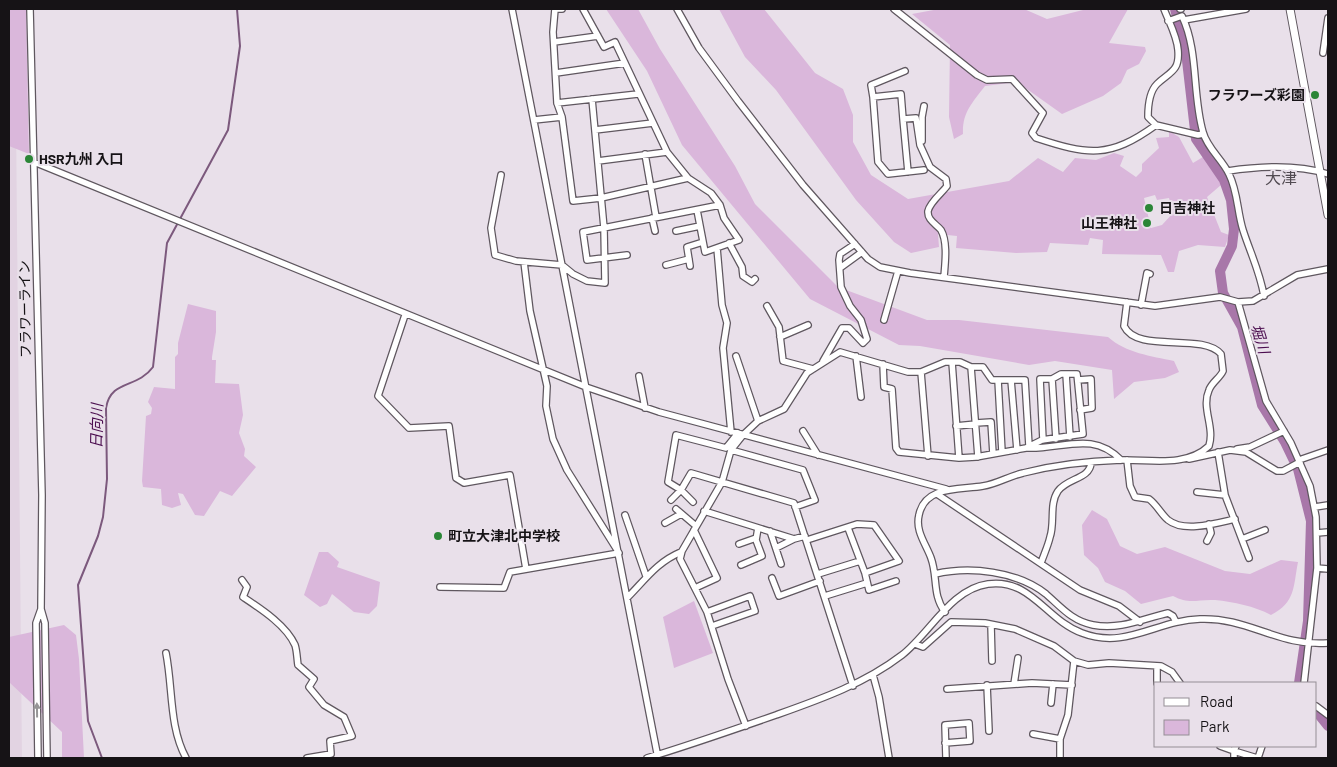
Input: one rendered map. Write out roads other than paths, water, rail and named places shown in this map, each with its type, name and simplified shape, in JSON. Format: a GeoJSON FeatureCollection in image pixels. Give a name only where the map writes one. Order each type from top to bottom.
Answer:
{"type":"FeatureCollection","features":[{"type":"Feature","properties":{"kind":"main road"},"geometry":{"type":"LineString","coordinates":[[1290,9],[1325,173],[1328,215]]}},
{"type":"Feature","properties":{"kind":"street","name":"フラワーライン"},"geometry":{"type":"LineString","coordinates":[[30,9],[42,495],[41,609],[44,623],[47,758]]}},
{"type":"Feature","properties":{"kind":"street"},"geometry":{"type":"LineString","coordinates":[[512,9],[658,757]]}},
{"type":"Feature","properties":{"kind":"street"},"geometry":{"type":"LineString","coordinates":[[557,9],[554,42],[558,111],[562,116],[572,201],[601,198],[688,178]]}},
{"type":"Feature","properties":{"kind":"street"},"geometry":{"type":"LineString","coordinates":[[583,9],[604,47],[615,42],[638,94],[668,152],[688,178],[707,189],[720,205],[724,218],[738,240],[705,252],[697,210]]}},
{"type":"Feature","properties":{"kind":"street"},"geometry":{"type":"LineString","coordinates":[[677,9],[699,48],[738,101],[803,184],[873,264],[898,271],[1141,305],[1164,305],[1220,297],[1238,302],[1253,301],[1297,275],[1328,269]]}},
{"type":"Feature","properties":{"kind":"street"},"geometry":{"type":"LineString","coordinates":[[894,9],[977,75],[987,80],[1012,79],[1043,113],[1032,133],[1036,138],[1078,151],[1097,152],[1131,139],[1156,124]]}},
{"type":"Feature","properties":{"kind":"street"},"geometry":{"type":"LineString","coordinates":[[1164,9],[1176,40],[1178,59],[1172,73],[1152,90],[1148,103],[1148,118],[1156,124],[1198,135],[1203,134]]}},
{"type":"Feature","properties":{"kind":"street"},"geometry":{"type":"LineString","coordinates":[[1168,21],[1181,12],[1246,9]]}},
{"type":"Feature","properties":{"kind":"street"},"geometry":{"type":"LineString","coordinates":[[1181,12],[1190,43],[1195,95],[1203,134],[1228,171],[1239,205],[1242,229],[1260,274],[1264,296]]}},
{"type":"Feature","properties":{"kind":"street"},"geometry":{"type":"LineString","coordinates":[[1323,53],[1328,18]]}},
{"type":"Feature","properties":{"kind":"street"},"geometry":{"type":"LineString","coordinates":[[554,42],[598,36]]}},
{"type":"Feature","properties":{"kind":"street"},"geometry":{"type":"LineString","coordinates":[[556,73],[625,63]]}},
{"type":"Feature","properties":{"kind":"street"},"geometry":{"type":"LineString","coordinates":[[905,72],[871,85],[878,162],[888,174],[924,170]]}},
{"type":"Feature","properties":{"kind":"street"},"geometry":{"type":"LineString","coordinates":[[558,103],[638,94]]}},
{"type":"Feature","properties":{"kind":"street"},"geometry":{"type":"LineString","coordinates":[[873,97],[901,94],[908,172]]}},
{"type":"Feature","properties":{"kind":"street"},"geometry":{"type":"LineString","coordinates":[[501,175],[491,228],[493,252],[500,258],[562,265],[573,274],[587,281],[605,283],[604,228],[592,99]]}},
{"type":"Feature","properties":{"kind":"street"},"geometry":{"type":"LineString","coordinates":[[924,106],[921,127],[924,155]]}},
{"type":"Feature","properties":{"kind":"street"},"geometry":{"type":"LineString","coordinates":[[534,120],[562,116]]}},
{"type":"Feature","properties":{"kind":"street"},"geometry":{"type":"LineString","coordinates":[[903,119],[916,118],[917,133],[924,155],[930,167],[946,180],[947,186],[929,208],[928,213],[929,219],[942,232],[946,257],[944,277]]}},
{"type":"Feature","properties":{"kind":"street"},"geometry":{"type":"LineString","coordinates":[[595,130],[653,123]]}},
{"type":"Feature","properties":{"kind":"street"},"geometry":{"type":"LineString","coordinates":[[598,161],[668,152]]}},
{"type":"Feature","properties":{"kind":"street"},"geometry":{"type":"LineString","coordinates":[[645,154],[655,231]]}},
{"type":"Feature","properties":{"kind":"street"},"geometry":{"type":"LineString","coordinates":[[34,162],[586,387],[645,408],[946,489],[984,486],[1029,471],[1091,463],[1124,460],[1152,462],[1192,459],[1218,452],[1250,447],[1284,430]]}},
{"type":"Feature","properties":{"kind":"street"},"geometry":{"type":"LineString","coordinates":[[1228,171],[1254,167],[1277,167],[1325,173]]}},
{"type":"Feature","properties":{"kind":"street"},"geometry":{"type":"LineString","coordinates":[[627,255],[587,260],[583,232],[720,205]]}},
{"type":"Feature","properties":{"kind":"street"},"geometry":{"type":"LineString","coordinates":[[676,231],[700,226]]}},
{"type":"Feature","properties":{"kind":"street"},"geometry":{"type":"LineString","coordinates":[[690,266],[686,247],[703,242]]}},
{"type":"Feature","properties":{"kind":"street"},"geometry":{"type":"LineString","coordinates":[[729,243],[742,267],[744,276],[752,282]]}},
{"type":"Feature","properties":{"kind":"street"},"geometry":{"type":"LineString","coordinates":[[822,362],[842,328],[849,328],[863,343],[867,338],[861,320],[850,306],[841,287],[840,254],[855,244]]}},
{"type":"Feature","properties":{"kind":"street"},"geometry":{"type":"LineString","coordinates":[[717,248],[722,305],[727,322],[723,348],[731,432]]}},
{"type":"Feature","properties":{"kind":"street"},"geometry":{"type":"LineString","coordinates":[[840,268],[862,252]]}},
{"type":"Feature","properties":{"kind":"street"},"geometry":{"type":"LineString","coordinates":[[666,265],[689,259]]}},
{"type":"Feature","properties":{"kind":"street"},"geometry":{"type":"LineString","coordinates":[[524,262],[530,311],[547,386],[546,406],[554,439],[567,470],[619,553]]}},
{"type":"Feature","properties":{"kind":"street"},"geometry":{"type":"LineString","coordinates":[[884,320],[898,271]]}},
{"type":"Feature","properties":{"kind":"street"},"geometry":{"type":"LineString","coordinates":[[1141,305],[1147,273],[1150,274]]}},
{"type":"Feature","properties":{"kind":"street"},"geometry":{"type":"LineString","coordinates":[[1127,302],[1123,317],[1126,332],[1136,337],[1148,339],[1211,346],[1221,354],[1223,370],[1212,384],[1207,396],[1211,429],[1209,446],[1204,450],[1178,459]]}},
{"type":"Feature","properties":{"kind":"street"},"geometry":{"type":"LineString","coordinates":[[1238,302],[1252,343],[1262,390],[1300,461],[1315,507],[1317,568],[1306,644],[1304,682]]}},
{"type":"Feature","properties":{"kind":"street"},"geometry":{"type":"LineString","coordinates":[[768,306],[778,327],[783,360],[813,369]]}},
{"type":"Feature","properties":{"kind":"street"},"geometry":{"type":"LineString","coordinates":[[405,314],[378,396],[409,428],[450,426],[456,478],[464,483],[510,475],[526,569]]}},
{"type":"Feature","properties":{"kind":"street"},"geometry":{"type":"LineString","coordinates":[[780,336],[808,325]]}},
{"type":"Feature","properties":{"kind":"street"},"geometry":{"type":"LineString","coordinates":[[693,502],[681,490],[668,482],[676,435],[726,448],[740,434],[758,421],[784,409],[807,373],[840,352],[883,364],[900,371],[921,372],[945,362],[960,362],[971,367],[983,367],[992,380],[1025,380],[1027,447]]}},
{"type":"Feature","properties":{"kind":"street"},"geometry":{"type":"LineString","coordinates":[[736,356],[758,421]]}},
{"type":"Feature","properties":{"kind":"street"},"geometry":{"type":"LineString","coordinates":[[856,356],[860,397]]}},
{"type":"Feature","properties":{"kind":"street"},"geometry":{"type":"LineString","coordinates":[[952,362],[959,458]]}},
{"type":"Feature","properties":{"kind":"street"},"geometry":{"type":"LineString","coordinates":[[883,364],[884,388],[892,389],[896,448],[899,452],[959,458],[978,457],[1017,450],[1043,440],[1083,434],[1078,374],[1061,374],[1052,379],[1040,379],[1043,440]]}},
{"type":"Feature","properties":{"kind":"street"},"geometry":{"type":"LineString","coordinates":[[971,367],[978,457]]}},
{"type":"Feature","properties":{"kind":"street"},"geometry":{"type":"LineString","coordinates":[[921,372],[928,456]]}},
{"type":"Feature","properties":{"kind":"street"},"geometry":{"type":"LineString","coordinates":[[1066,374],[1070,437]]}},
{"type":"Feature","properties":{"kind":"street"},"geometry":{"type":"LineString","coordinates":[[639,376],[645,408]]}},
{"type":"Feature","properties":{"kind":"street"},"geometry":{"type":"LineString","coordinates":[[1052,379],[1056,439]]}},
{"type":"Feature","properties":{"kind":"street"},"geometry":{"type":"LineString","coordinates":[[998,380],[1002,452]]}},
{"type":"Feature","properties":{"kind":"street"},"geometry":{"type":"LineString","coordinates":[[1011,380],[1017,450]]}},
{"type":"Feature","properties":{"kind":"street"},"geometry":{"type":"LineString","coordinates":[[1078,380],[1091,380],[1092,408],[1080,410]]}},
{"type":"Feature","properties":{"kind":"street"},"geometry":{"type":"LineString","coordinates":[[956,426],[991,422],[993,454]]}},
{"type":"Feature","properties":{"kind":"street"},"geometry":{"type":"LineString","coordinates":[[804,431],[818,455]]}},
{"type":"Feature","properties":{"kind":"street"},"geometry":{"type":"LineString","coordinates":[[740,434],[731,450],[722,482],[681,552],[680,560],[707,612],[728,679],[746,726]]}},
{"type":"Feature","properties":{"kind":"street"},"geometry":{"type":"LineString","coordinates":[[1027,447],[1043,449],[1082,442],[1092,443],[1124,460],[1130,486],[1135,497],[1149,499],[1169,521],[1177,524],[1209,524],[1235,519]]}},
{"type":"Feature","properties":{"kind":"street"},"geometry":{"type":"LineString","coordinates":[[731,450],[803,470],[815,500],[796,507]]}},
{"type":"Feature","properties":{"kind":"street"},"geometry":{"type":"LineString","coordinates":[[1230,450],[1246,452],[1277,471],[1283,471],[1300,461],[1328,450]]}},
{"type":"Feature","properties":{"kind":"street"},"geometry":{"type":"LineString","coordinates":[[1218,452],[1225,495],[1249,558]]}},
{"type":"Feature","properties":{"kind":"street"},"geometry":{"type":"LineString","coordinates":[[1041,563],[1051,536],[1056,494],[1070,479],[1081,477],[1088,472],[1091,463]]}},
{"type":"Feature","properties":{"kind":"street"},"geometry":{"type":"LineString","coordinates":[[671,500],[681,490],[691,473],[794,503],[852,686]]}},
{"type":"Feature","properties":{"kind":"street"},"geometry":{"type":"LineString","coordinates":[[945,612],[936,598],[936,574],[919,531],[918,522],[923,505],[946,489]]}},
{"type":"Feature","properties":{"kind":"street"},"geometry":{"type":"LineString","coordinates":[[1197,492],[1225,495]]}},
{"type":"Feature","properties":{"kind":"street"},"geometry":{"type":"LineString","coordinates":[[937,494],[984,528],[1041,563],[1080,590],[1119,606],[1140,622]]}},
{"type":"Feature","properties":{"kind":"street"},"geometry":{"type":"LineString","coordinates":[[1315,507],[1328,506]]}},
{"type":"Feature","properties":{"kind":"street"},"geometry":{"type":"LineString","coordinates":[[665,522],[679,511],[695,528],[717,578],[695,588]]}},
{"type":"Feature","properties":{"kind":"street"},"geometry":{"type":"LineString","coordinates":[[704,512],[794,539]]}},
{"type":"Feature","properties":{"kind":"street"},"geometry":{"type":"LineString","coordinates":[[625,515],[646,576]]}},
{"type":"Feature","properties":{"kind":"street"},"geometry":{"type":"LineString","coordinates":[[776,548],[794,539],[806,538],[858,524],[874,525],[898,561],[865,573]]}},
{"type":"Feature","properties":{"kind":"street"},"geometry":{"type":"LineString","coordinates":[[1207,541],[1211,533],[1209,524]]}},
{"type":"Feature","properties":{"kind":"street"},"geometry":{"type":"LineString","coordinates":[[741,565],[762,556],[756,538],[758,528]]}},
{"type":"Feature","properties":{"kind":"street"},"geometry":{"type":"LineString","coordinates":[[848,528],[865,573],[869,590],[896,581]]}},
{"type":"Feature","properties":{"kind":"street"},"geometry":{"type":"LineString","coordinates":[[1242,539],[1265,530]]}},
{"type":"Feature","properties":{"kind":"street"},"geometry":{"type":"LineString","coordinates":[[770,531],[780,564]]}},
{"type":"Feature","properties":{"kind":"street"},"geometry":{"type":"LineString","coordinates":[[1317,534],[1328,532]]}},
{"type":"Feature","properties":{"kind":"street"},"geometry":{"type":"LineString","coordinates":[[739,544],[756,538]]}},
{"type":"Feature","properties":{"kind":"street"},"geometry":{"type":"LineString","coordinates":[[627,598],[646,576],[667,558],[681,552]]}},
{"type":"Feature","properties":{"kind":"street"},"geometry":{"type":"LineString","coordinates":[[440,587],[504,588],[510,572],[619,553]]}},
{"type":"Feature","properties":{"kind":"street"},"geometry":{"type":"LineString","coordinates":[[818,574],[860,560]]}},
{"type":"Feature","properties":{"kind":"street"},"geometry":{"type":"LineString","coordinates":[[1317,568],[1328,569]]}},
{"type":"Feature","properties":{"kind":"street"},"geometry":{"type":"LineString","coordinates":[[936,574],[950,570],[1000,574],[1030,584],[1047,596],[1065,613],[1090,625],[1112,627],[1140,622],[1168,613],[1173,616],[1176,622]]}},
{"type":"Feature","properties":{"kind":"street"},"geometry":{"type":"LineString","coordinates":[[772,578],[779,596],[820,581]]}},
{"type":"Feature","properties":{"kind":"street"},"geometry":{"type":"LineString","coordinates":[[242,580],[247,588],[243,596],[268,612],[275,623],[282,627],[296,647],[298,665],[314,679],[309,688],[324,705],[344,716],[352,736],[330,741],[331,754],[307,758]]}},
{"type":"Feature","properties":{"kind":"street"},"geometry":{"type":"LineString","coordinates":[[825,596],[867,583]]}},
{"type":"Feature","properties":{"kind":"street"},"geometry":{"type":"LineString","coordinates":[[647,758],[658,757],[852,686],[873,675],[915,644],[956,598],[972,588],[1001,583],[1025,591],[1056,619],[1090,636],[1107,639],[1126,638],[1176,622],[1200,618],[1230,621],[1281,639],[1306,644],[1328,644]]}},
{"type":"Feature","properties":{"kind":"street"},"geometry":{"type":"LineString","coordinates":[[707,612],[750,596],[754,611],[712,626]]}},
{"type":"Feature","properties":{"kind":"street","name":"フラワーライン"},"geometry":{"type":"LineString","coordinates":[[38,758],[36,623],[41,609]]}},
{"type":"Feature","properties":{"kind":"street"},"geometry":{"type":"LineString","coordinates":[[915,644],[923,647],[951,622],[963,621],[991,625],[1015,629],[1054,646],[1074,661],[1088,665],[1110,663],[1157,666],[1172,672],[1179,682]]}},
{"type":"Feature","properties":{"kind":"street"},"geometry":{"type":"LineString","coordinates":[[991,625],[992,661]]}},
{"type":"Feature","properties":{"kind":"street"},"geometry":{"type":"LineString","coordinates":[[166,653],[175,729],[180,748],[186,758]]}},
{"type":"Feature","properties":{"kind":"street"},"geometry":{"type":"LineString","coordinates":[[1014,684],[1018,658]]}},
{"type":"Feature","properties":{"kind":"street"},"geometry":{"type":"LineString","coordinates":[[1060,758],[1060,739],[1068,715],[1074,661]]}},
{"type":"Feature","properties":{"kind":"street"},"geometry":{"type":"LineString","coordinates":[[1157,666],[1157,682]]}},
{"type":"Feature","properties":{"kind":"street"},"geometry":{"type":"LineString","coordinates":[[873,675],[879,697],[889,758]]}},
{"type":"Feature","properties":{"kind":"street"},"geometry":{"type":"LineString","coordinates":[[947,689],[1014,684],[1072,685]]}},
{"type":"Feature","properties":{"kind":"street"},"geometry":{"type":"LineString","coordinates":[[1051,703],[1053,684]]}},
{"type":"Feature","properties":{"kind":"street"},"geometry":{"type":"LineString","coordinates":[[987,685],[989,731]]}},
{"type":"Feature","properties":{"kind":"street"},"geometry":{"type":"LineString","coordinates":[[1317,707],[1328,715]]}},
{"type":"Feature","properties":{"kind":"street"},"geometry":{"type":"LineString","coordinates":[[945,743],[970,741],[969,723],[945,724],[945,743],[946,758]]}},
{"type":"Feature","properties":{"kind":"street"},"geometry":{"type":"LineString","coordinates":[[1033,734],[1060,739]]}},
{"type":"Feature","properties":{"kind":"street"},"geometry":{"type":"LineString","coordinates":[[1234,758],[1235,748],[1258,758]]}},
{"type":"Feature","properties":{"kind":"waterway","name":"日向川"},"geometry":{"type":"LineString","coordinates":[[102,758],[88,721],[78,585],[98,536],[103,517],[107,479],[106,408],[113,392],[140,379],[153,367],[167,243],[228,130],[240,46],[237,9]]}},
{"type":"Feature","properties":{"kind":"waterway","name":"堀川"},"geometry":{"type":"LineString","coordinates":[[1175,9],[1186,52],[1196,139],[1224,180],[1231,200],[1234,229],[1232,246],[1220,271],[1223,293],[1242,327],[1262,405],[1285,442],[1298,469],[1311,521],[1308,621],[1299,682]]}},
{"type":"Feature","properties":{"kind":"waterway","name":"堀川"},"geometry":{"type":"LineString","coordinates":[[1317,712],[1328,726]]}},
{"type":"Feature","properties":{"kind":"place","name":"フラワーズ彩園"},"geometry":{"type":"Point","coordinates":[1315,95]}},
{"type":"Feature","properties":{"kind":"place","name":"HSR九州 入口"},"geometry":{"type":"Point","coordinates":[29,159]}},
{"type":"Feature","properties":{"kind":"place","name":"日吉神社"},"geometry":{"type":"Point","coordinates":[1149,208]}},
{"type":"Feature","properties":{"kind":"place","name":"山王神社"},"geometry":{"type":"Point","coordinates":[1147,223]}},
{"type":"Feature","properties":{"kind":"place","name":"町立大津北中学校"},"geometry":{"type":"Point","coordinates":[438,536]}},
{"type":"Feature","properties":{"kind":"district","name":"大津"},"geometry":{"type":"Point","coordinates":[1281,178]}}]}
